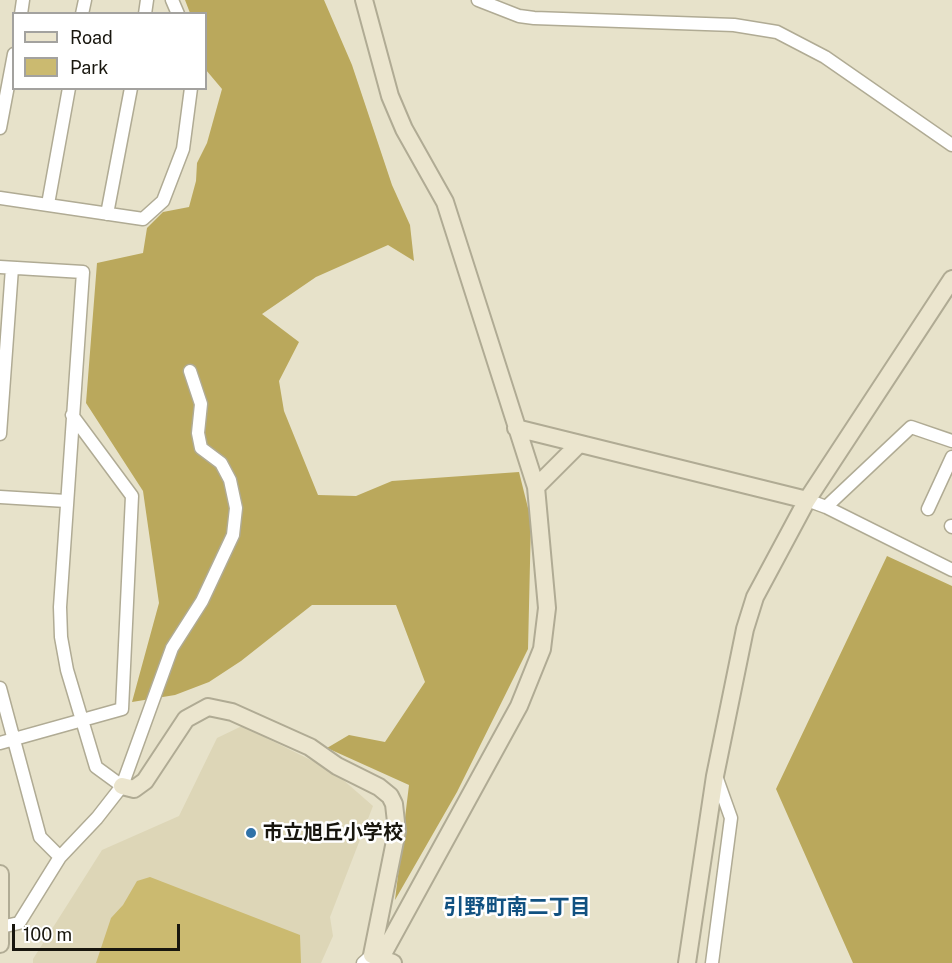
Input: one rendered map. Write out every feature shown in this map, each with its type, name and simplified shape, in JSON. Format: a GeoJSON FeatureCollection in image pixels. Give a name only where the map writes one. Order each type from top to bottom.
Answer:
{"type":"FeatureCollection","features":[{"type":"Feature","properties":{"kind":"street"},"geometry":{"type":"LineString","coordinates":[[364,0],[390,96],[404,129],[445,202],[536,487],[547,608],[542,649],[534,675],[377,961]]}},
{"type":"Feature","properties":{"kind":"street"},"geometry":{"type":"LineString","coordinates":[[478,0],[519,16],[534,18],[734,25],[777,32],[825,57],[952,145]]}},
{"type":"Feature","properties":{"kind":"street"},"geometry":{"type":"LineString","coordinates":[[0,128],[12,65]]}},
{"type":"Feature","properties":{"kind":"street"},"geometry":{"type":"LineString","coordinates":[[48,204],[69,90]]}},
{"type":"Feature","properties":{"kind":"street"},"geometry":{"type":"LineString","coordinates":[[107,214],[130,90]]}},
{"type":"Feature","properties":{"kind":"street"},"geometry":{"type":"LineString","coordinates":[[0,198],[143,219],[163,201],[183,148],[191,90]]}},
{"type":"Feature","properties":{"kind":"street"},"geometry":{"type":"LineString","coordinates":[[0,434],[6,268],[83,272],[60,606],[61,637],[67,670],[96,767],[122,786],[134,789],[145,781],[186,719],[208,707],[232,712],[310,747],[337,766],[379,787],[390,796],[394,804],[397,831],[377,961]]}},
{"type":"Feature","properties":{"kind":"street"},"geometry":{"type":"LineString","coordinates":[[687,963],[715,776],[745,629],[755,597],[807,500],[952,279]]}},
{"type":"Feature","properties":{"kind":"street"},"geometry":{"type":"LineString","coordinates":[[1,927],[19,923],[60,857],[98,818],[122,786],[172,648],[202,601],[233,535],[236,508],[230,480],[221,463],[201,448],[198,433],[201,404],[190,371]]}},
{"type":"Feature","properties":{"kind":"street"},"geometry":{"type":"LineString","coordinates":[[0,743],[122,710],[132,496],[72,415]]}},
{"type":"Feature","properties":{"kind":"street"},"geometry":{"type":"LineString","coordinates":[[826,507],[911,427],[952,441]]}},
{"type":"Feature","properties":{"kind":"street"},"geometry":{"type":"LineString","coordinates":[[516,428],[807,500],[826,507],[952,570]]}},
{"type":"Feature","properties":{"kind":"street"},"geometry":{"type":"LineString","coordinates":[[536,487],[578,445]]}},
{"type":"Feature","properties":{"kind":"street"},"geometry":{"type":"LineString","coordinates":[[928,509],[952,457]]}},
{"type":"Feature","properties":{"kind":"street"},"geometry":{"type":"LineString","coordinates":[[0,497],[66,501]]}},
{"type":"Feature","properties":{"kind":"street"},"geometry":{"type":"LineString","coordinates":[[0,688],[40,837],[60,857]]}},
{"type":"Feature","properties":{"kind":"street"},"geometry":{"type":"LineString","coordinates":[[712,963],[731,818],[715,776]]}},
{"type":"Feature","properties":{"kind":"street"},"geometry":{"type":"LineString","coordinates":[[0,874],[0,944]]}},
{"type":"Feature","properties":{"kind":"shaded area"},"geometry":{"type":"Polygon","coordinates":[[[185,0],[324,0],[352,65],[392,185],[410,225],[414,261],[388,245],[316,277],[262,314],[299,342],[279,381],[284,411],[318,495],[356,496],[392,481],[519,472],[531,520],[528,649],[457,792],[395,900],[409,785],[327,748],[349,735],[385,742],[425,682],[396,605],[312,605],[241,661],[209,682],[175,695],[132,702],[159,603],[143,491],[86,403],[97,263],[143,253],[147,228],[163,212],[189,207],[196,181],[197,163],[207,143],[222,89],[207,71],[207,12],[190,12],[185,0]]]}},
{"type":"Feature","properties":{"kind":"shaded area"},"geometry":{"type":"Polygon","coordinates":[[[887,556],[952,586],[952,963],[853,963],[776,789],[887,556]]]}},
{"type":"Feature","properties":{"kind":"shaded area","name":"市立旭丘小学校"},"geometry":{"type":"Polygon","coordinates":[[[242,726],[333,771],[373,806],[330,917],[333,936],[321,963],[33,963],[33,959],[102,850],[179,816],[217,738],[242,726]]]}},
{"type":"Feature","properties":{"kind":"green space"},"geometry":{"type":"Polygon","coordinates":[[[150,877],[300,935],[301,963],[96,963],[111,918],[123,905],[137,881],[150,877]]]}},
{"type":"Feature","properties":{"kind":"place","name":"市立旭丘小学校"},"geometry":{"type":"Point","coordinates":[251,833]}},
{"type":"Feature","properties":{"kind":"district","name":"引野町南二丁目"},"geometry":{"type":"Point","coordinates":[517,908]}}]}
